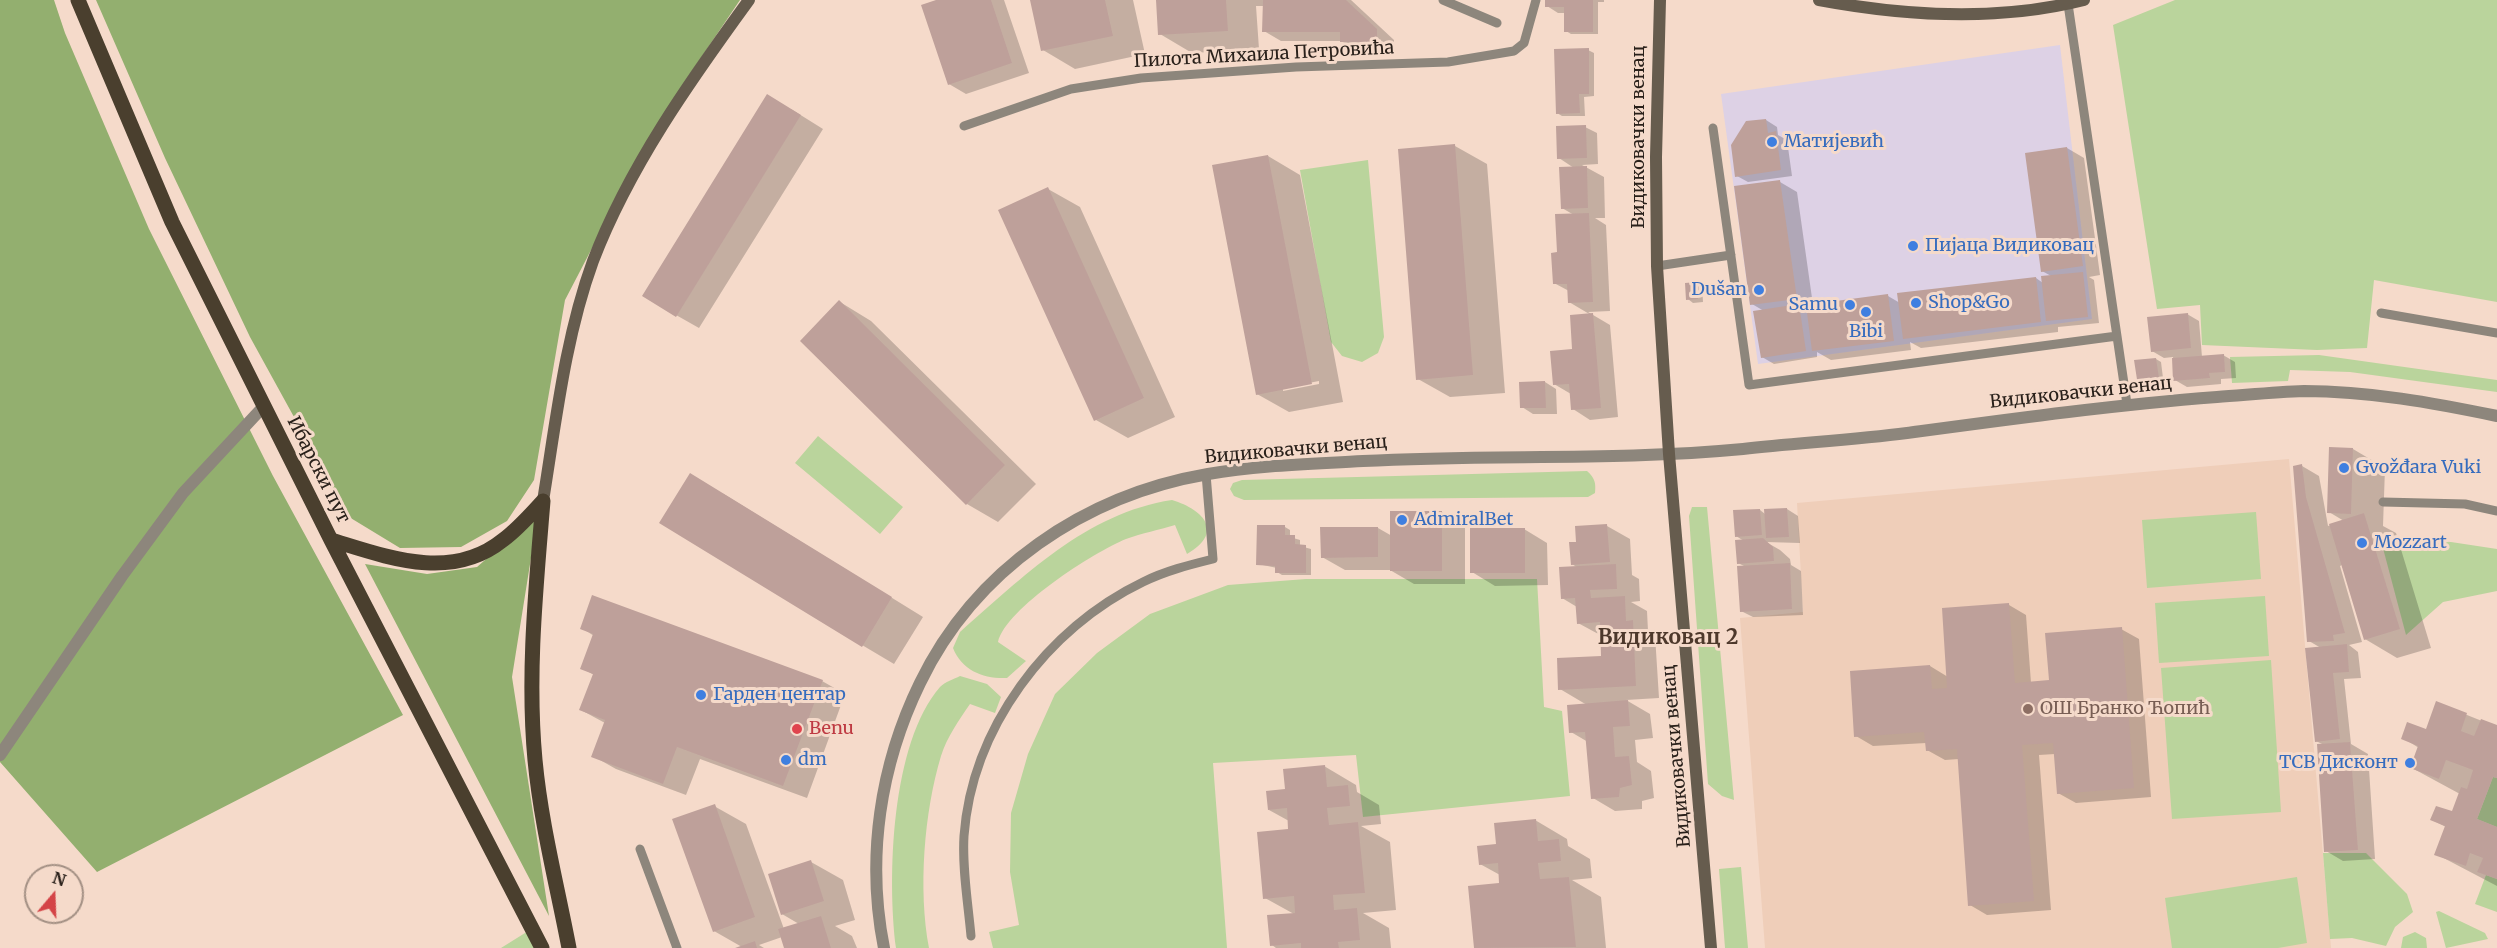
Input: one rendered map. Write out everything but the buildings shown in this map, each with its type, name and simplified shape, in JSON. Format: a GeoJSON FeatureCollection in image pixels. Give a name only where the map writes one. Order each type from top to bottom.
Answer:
{"type":"FeatureCollection","features":[{"type":"Feature","properties":{"kind":"main road","name":"Ибарски пут"},"geometry":{"type":"LineString","coordinates":[[78,0],[172,222],[332,540],[542,948]]}},
{"type":"Feature","properties":{"kind":"main road"},"geometry":{"type":"LineString","coordinates":[[332,540],[407,562],[437,564],[460,561],[501,542],[543,501]]}},
{"type":"Feature","properties":{"kind":"main road"},"geometry":{"type":"LineString","coordinates":[[543,501],[536,589],[533,724],[542,813],[569,948]]}},
{"type":"Feature","properties":{"kind":"street"},"geometry":{"type":"LineString","coordinates":[[543,501],[563,372],[577,312],[594,261],[639,166],[709,56],[748,0]]}},
{"type":"Feature","properties":{"kind":"street","name":"Видиковачки венац"},"geometry":{"type":"LineString","coordinates":[[1660,0],[1656,145],[1657,266],[1669,454],[1711,948]]}},
{"type":"Feature","properties":{"kind":"street"},"geometry":{"type":"LineString","coordinates":[[1819,0],[1864,9],[1918,14],[1987,14],[2084,0]]}},
{"type":"Feature","properties":{"kind":"street","name":"Видиковачки венац"},"geometry":{"type":"LineString","coordinates":[[884,948],[876,872],[878,815],[904,718],[942,643],[970,604],[1041,539],[1103,506],[1161,486],[1206,474],[1265,467],[1415,458],[1669,454],[1900,434],[2127,404],[2306,391],[2429,401],[2497,416]]}},
{"type":"Feature","properties":{"kind":"street"},"geometry":{"type":"LineString","coordinates":[[0,755],[122,576],[183,493],[264,406]]}},
{"type":"Feature","properties":{"kind":"lane"},"geometry":{"type":"LineString","coordinates":[[1443,0],[1497,23]]}},
{"type":"Feature","properties":{"kind":"lane","name":"Пилота Михаила Петровића"},"geometry":{"type":"LineString","coordinates":[[964,126],[1071,89],[1141,78],[1296,67],[1448,62],[1514,51],[1524,43],[1536,0]]}},
{"type":"Feature","properties":{"kind":"lane"},"geometry":{"type":"LineString","coordinates":[[2068,4],[2127,404]]}},
{"type":"Feature","properties":{"kind":"lane"},"geometry":{"type":"LineString","coordinates":[[1713,128],[1749,385],[2118,336]]}},
{"type":"Feature","properties":{"kind":"lane"},"geometry":{"type":"LineString","coordinates":[[1657,266],[1731,255]]}},
{"type":"Feature","properties":{"kind":"lane"},"geometry":{"type":"LineString","coordinates":[[2381,313],[2497,333]]}},
{"type":"Feature","properties":{"kind":"lane"},"geometry":{"type":"LineString","coordinates":[[971,936],[964,836],[978,774],[1001,718],[1021,684],[1041,660],[1095,610],[1143,582],[1164,573],[1213,559],[1206,474]]}},
{"type":"Feature","properties":{"kind":"lane"},"geometry":{"type":"LineString","coordinates":[[2383,502],[2466,504],[2497,511]]}},
{"type":"Feature","properties":{"kind":"lane"},"geometry":{"type":"LineString","coordinates":[[640,849],[677,948]]}},
{"type":"Feature","properties":{"kind":"shaded area","name":"Пијаца Видиковац"},"geometry":{"type":"Polygon","coordinates":[[[2060,45],[2092,319],[1758,364],[1721,94],[2060,45]]]}},
{"type":"Feature","properties":{"kind":"shaded area","name":"ОШ Бранко Ћопић"},"geometry":{"type":"Polygon","coordinates":[[[2289,459],[2331,948],[1765,948],[1740,618],[1803,612],[1797,503],[2289,459]]]}},
{"type":"Feature","properties":{"kind":"green space"},"geometry":{"type":"Polygon","coordinates":[[[0,0],[54,0],[65,33],[149,229],[273,476],[403,715],[97,872],[0,762],[0,0]]]}},
{"type":"Feature","properties":{"kind":"green space"},"geometry":{"type":"Polygon","coordinates":[[[96,0],[740,0],[686,80],[639,158],[565,300],[534,480],[507,521],[461,547],[400,548],[349,517],[250,337],[165,158],[96,0]]]}},
{"type":"Feature","properties":{"kind":"green space"},"geometry":{"type":"Polygon","coordinates":[[[2175,0],[2497,0],[2497,302],[2374,280],[2367,348],[2317,350],[2202,345],[2200,305],[2157,309],[2113,25],[2175,0]]]}},
{"type":"Feature","properties":{"kind":"green space"},"geometry":{"type":"Polygon","coordinates":[[[1368,160],[1384,337],[1378,353],[1362,362],[1342,356],[1331,342],[1300,170],[1368,160]]]}},
{"type":"Feature","properties":{"kind":"green space"},"geometry":{"type":"Polygon","coordinates":[[[2319,355],[2497,380],[2497,392],[2350,372],[2290,370],[2288,381],[2232,383],[2230,357],[2319,355]]]}},
{"type":"Feature","properties":{"kind":"green space"},"geometry":{"type":"Polygon","coordinates":[[[818,436],[903,507],[880,534],[795,463],[818,436]]]}},
{"type":"Feature","properties":{"kind":"green space"},"geometry":{"type":"Polygon","coordinates":[[[1587,471],[1593,478],[1595,486],[1595,493],[1588,497],[1244,500],[1234,496],[1230,489],[1233,483],[1242,480],[1587,471]]]}},
{"type":"Feature","properties":{"kind":"green space"},"geometry":{"type":"Polygon","coordinates":[[[1172,500],[1193,510],[1206,523],[1205,538],[1198,546],[1187,554],[1175,525],[1126,539],[1074,568],[1053,583],[1017,613],[1004,628],[998,642],[1026,661],[1007,678],[982,675],[962,663],[953,648],[960,632],[1032,569],[1057,550],[1111,518],[1141,507],[1172,500]]]}},
{"type":"Feature","properties":{"kind":"green space"},"geometry":{"type":"Polygon","coordinates":[[[1692,507],[1707,507],[1734,800],[1722,796],[1708,784],[1689,516],[1692,507]]]}},
{"type":"Feature","properties":{"kind":"green space"},"geometry":{"type":"Polygon","coordinates":[[[2256,512],[2261,579],[2147,588],[2142,520],[2256,512]]]}},
{"type":"Feature","properties":{"kind":"green space"},"geometry":{"type":"Polygon","coordinates":[[[538,514],[512,677],[549,916],[365,564],[427,574],[477,567],[538,514]]]}},
{"type":"Feature","properties":{"kind":"green space"},"geometry":{"type":"Polygon","coordinates":[[[2380,537],[2451,542],[2497,549],[2497,591],[2443,602],[2406,635],[2380,537]]]}},
{"type":"Feature","properties":{"kind":"green space"},"geometry":{"type":"Polygon","coordinates":[[[1306,579],[1537,579],[1544,707],[1562,711],[1570,796],[1363,817],[1356,755],[1213,763],[1227,948],[993,948],[989,932],[1019,925],[1010,872],[1011,813],[1028,754],[1055,694],[1097,653],[1150,614],[1228,585],[1306,579]]]}},
{"type":"Feature","properties":{"kind":"green space"},"geometry":{"type":"Polygon","coordinates":[[[2265,596],[2269,656],[2159,663],[2155,603],[2265,596]]]}},
{"type":"Feature","properties":{"kind":"green space"},"geometry":{"type":"Polygon","coordinates":[[[2271,660],[2281,812],[2172,819],[2161,668],[2271,660]]]}},
{"type":"Feature","properties":{"kind":"green space"},"geometry":{"type":"Polygon","coordinates":[[[960,676],[987,684],[1001,697],[995,713],[970,704],[941,756],[930,801],[924,851],[924,901],[929,948],[896,948],[892,886],[893,849],[902,776],[911,742],[924,711],[940,687],[960,676]]]}},
{"type":"Feature","properties":{"kind":"green space"},"geometry":{"type":"Polygon","coordinates":[[[2493,777],[2497,778],[2497,827],[2477,819],[2493,777]]]}},
{"type":"Feature","properties":{"kind":"green space"},"geometry":{"type":"Polygon","coordinates":[[[2323,853],[2366,853],[2407,894],[2413,912],[2395,927],[2386,946],[2352,938],[2330,939],[2323,853]]]}},
{"type":"Feature","properties":{"kind":"green space"},"geometry":{"type":"Polygon","coordinates":[[[1741,867],[1748,948],[1725,948],[1719,869],[1741,867]]]}},
{"type":"Feature","properties":{"kind":"green space"},"geometry":{"type":"Polygon","coordinates":[[[2486,875],[2497,879],[2497,912],[2475,904],[2486,875]]]}},
{"type":"Feature","properties":{"kind":"green space"},"geometry":{"type":"Polygon","coordinates":[[[2297,877],[2307,943],[2278,948],[2172,948],[2165,898],[2297,877]]]}},
{"type":"Feature","properties":{"kind":"green space"},"geometry":{"type":"Polygon","coordinates":[[[2439,911],[2485,933],[2488,939],[2446,948],[2436,912],[2439,911]]]}},
{"type":"Feature","properties":{"kind":"green space"},"geometry":{"type":"Polygon","coordinates":[[[533,928],[542,948],[501,948],[533,928]]]}},
{"type":"Feature","properties":{"kind":"green space"},"geometry":{"type":"Polygon","coordinates":[[[2415,932],[2426,938],[2427,948],[2401,948],[2403,937],[2415,932]]]}},
{"type":"Feature","properties":{"kind":"place","name":"Матијевић"},"geometry":{"type":"Point","coordinates":[1772,142]}},
{"type":"Feature","properties":{"kind":"place","name":"Пијаца Видиковац"},"geometry":{"type":"Point","coordinates":[1913,246]}},
{"type":"Feature","properties":{"kind":"place","name":"Dušan"},"geometry":{"type":"Point","coordinates":[1759,290]}},
{"type":"Feature","properties":{"kind":"place","name":"Shop&Go"},"geometry":{"type":"Point","coordinates":[1916,303]}},
{"type":"Feature","properties":{"kind":"place","name":"Samu"},"geometry":{"type":"Point","coordinates":[1850,305]}},
{"type":"Feature","properties":{"kind":"place","name":"Bibi"},"geometry":{"type":"Point","coordinates":[1866,312]}},
{"type":"Feature","properties":{"kind":"place","name":"Gvožđara Vuki"},"geometry":{"type":"Point","coordinates":[2344,468]}},
{"type":"Feature","properties":{"kind":"place","name":"AdmiralBet"},"geometry":{"type":"Point","coordinates":[1402,520]}},
{"type":"Feature","properties":{"kind":"place","name":"Mozzart"},"geometry":{"type":"Point","coordinates":[2362,543]}},
{"type":"Feature","properties":{"kind":"place","name":"Гарден центар"},"geometry":{"type":"Point","coordinates":[701,695]}},
{"type":"Feature","properties":{"kind":"place","name":"ОШ Бранко Ћопић"},"geometry":{"type":"Point","coordinates":[2028,709]}},
{"type":"Feature","properties":{"kind":"place","name":"Benu"},"geometry":{"type":"Point","coordinates":[797,729]}},
{"type":"Feature","properties":{"kind":"place","name":"dm"},"geometry":{"type":"Point","coordinates":[786,760]}},
{"type":"Feature","properties":{"kind":"place","name":"ТСВ Дисконт"},"geometry":{"type":"Point","coordinates":[2410,763]}},
{"type":"Feature","properties":{"kind":"district","name":"Видиковац 2"},"geometry":{"type":"Point","coordinates":[1668,638]}}]}
